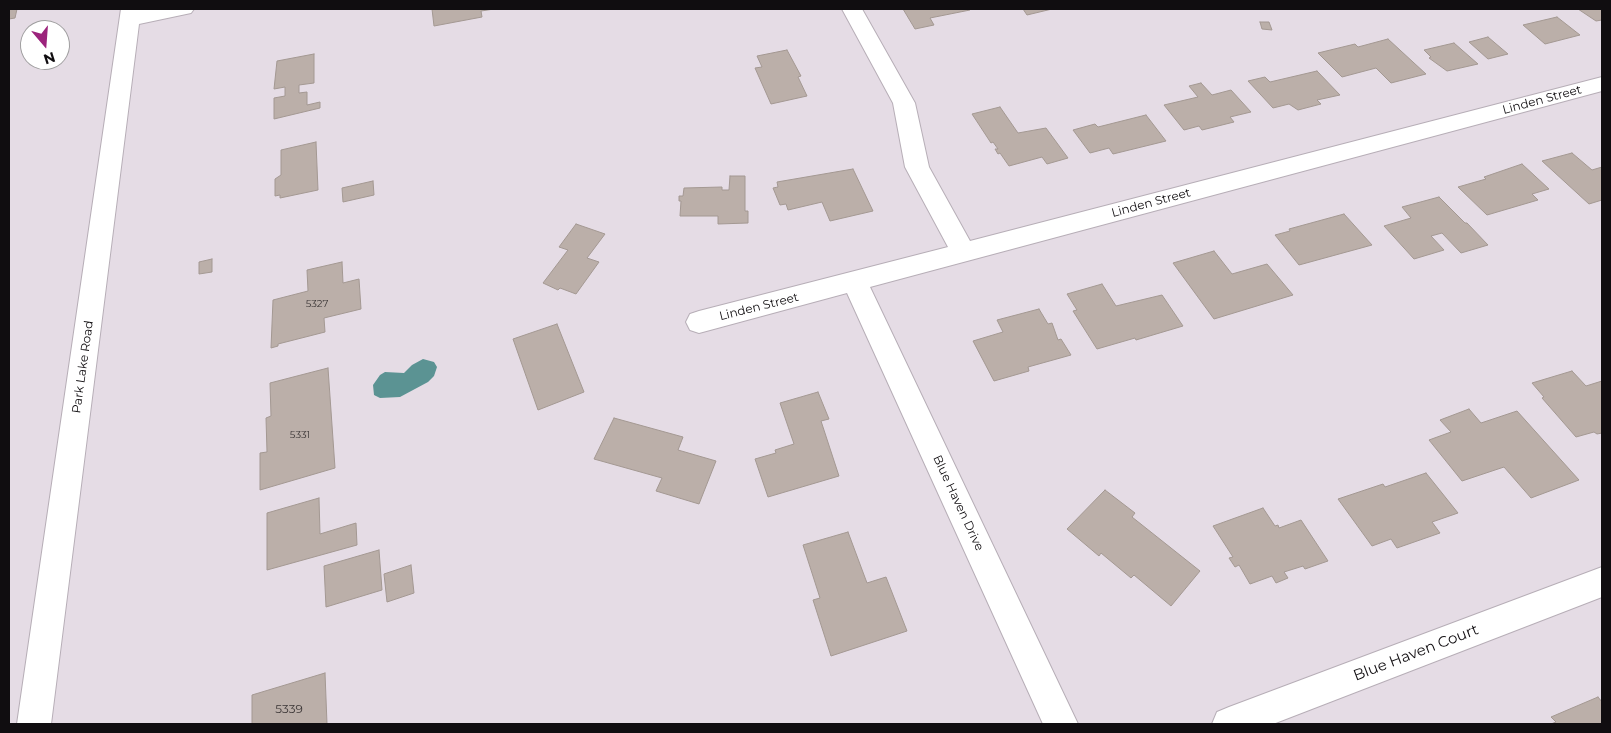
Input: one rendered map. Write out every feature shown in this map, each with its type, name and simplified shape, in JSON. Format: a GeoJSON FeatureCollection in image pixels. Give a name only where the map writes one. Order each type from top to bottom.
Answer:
{"type":"FeatureCollection","features":[{"type":"Feature","properties":{"kind":"street"},"geometry":{"type":"LineString","coordinates":[[130,14],[184,9]]}},
{"type":"Feature","properties":{"kind":"street"},"geometry":{"type":"LineString","coordinates":[[852,9],[904,103],[917,167],[963,252]]}},
{"type":"Feature","properties":{"kind":"street","name":"Park Lake Road"},"geometry":{"type":"LineString","coordinates":[[34,724],[130,14]]}},
{"type":"Feature","properties":{"kind":"street","name":"Linden Street"},"geometry":{"type":"LineString","coordinates":[[699,322],[1602,84]]}},
{"type":"Feature","properties":{"kind":"street","name":"Blue Haven Drive"},"geometry":{"type":"LineString","coordinates":[[856,282],[1061,724]]}},
{"type":"Feature","properties":{"kind":"street","name":"Blue Haven Court"},"geometry":{"type":"LineString","coordinates":[[1229,724],[1602,582]]}},
{"type":"Feature","properties":{"kind":"water"},"geometry":{"type":"Polygon","coordinates":[[[423,359],[434,362],[437,367],[434,376],[428,382],[400,397],[380,398],[374,395],[373,385],[380,375],[385,372],[404,373],[412,365],[423,359]]]}},
{"type":"Feature","properties":{"kind":"building"},"geometry":{"type":"Polygon","coordinates":[[[9,9],[17,9],[15,18],[9,19],[9,9]]]}},
{"type":"Feature","properties":{"kind":"building"},"geometry":{"type":"Polygon","coordinates":[[[432,9],[494,9],[481,11],[482,17],[434,26],[432,9]]]}},
{"type":"Feature","properties":{"kind":"building"},"geometry":{"type":"Polygon","coordinates":[[[903,9],[970,10],[930,18],[934,25],[915,29],[903,9]]]}},
{"type":"Feature","properties":{"kind":"building"},"geometry":{"type":"Polygon","coordinates":[[[1023,9],[1052,9],[1027,15],[1023,9]]]}},
{"type":"Feature","properties":{"kind":"building"},"geometry":{"type":"Polygon","coordinates":[[[1578,9],[1602,9],[1602,20],[1596,21],[1578,9]]]}},
{"type":"Feature","properties":{"kind":"building"},"geometry":{"type":"Polygon","coordinates":[[[1557,17],[1580,35],[1545,44],[1523,25],[1557,17]]]}},
{"type":"Feature","properties":{"kind":"building"},"geometry":{"type":"Polygon","coordinates":[[[1260,22],[1269,22],[1272,30],[1262,29],[1260,22]]]}},
{"type":"Feature","properties":{"kind":"building"},"geometry":{"type":"Polygon","coordinates":[[[1488,37],[1508,54],[1488,59],[1469,42],[1488,37]]]}},
{"type":"Feature","properties":{"kind":"building"},"geometry":{"type":"Polygon","coordinates":[[[1388,39],[1426,74],[1391,83],[1376,68],[1342,77],[1318,53],[1355,44],[1358,47],[1388,39]]]}},
{"type":"Feature","properties":{"kind":"building"},"geometry":{"type":"Polygon","coordinates":[[[1454,43],[1478,64],[1447,71],[1429,58],[1431,57],[1424,50],[1454,43]]]}},
{"type":"Feature","properties":{"kind":"building"},"geometry":{"type":"Polygon","coordinates":[[[787,50],[801,76],[798,77],[807,96],[771,104],[755,68],[762,67],[757,56],[787,50]]]}},
{"type":"Feature","properties":{"kind":"building"},"geometry":{"type":"Polygon","coordinates":[[[314,54],[314,83],[299,85],[299,93],[307,92],[307,105],[320,102],[320,108],[274,119],[274,98],[285,96],[285,87],[274,89],[277,61],[314,54]]]}},
{"type":"Feature","properties":{"kind":"building"},"geometry":{"type":"Polygon","coordinates":[[[1317,71],[1340,95],[1317,100],[1321,104],[1298,110],[1289,104],[1273,108],[1248,81],[1265,77],[1270,82],[1317,71]]]}},
{"type":"Feature","properties":{"kind":"building"},"geometry":{"type":"Polygon","coordinates":[[[1201,83],[1212,95],[1231,90],[1251,112],[1230,117],[1234,122],[1202,130],[1199,126],[1184,130],[1164,105],[1198,97],[1189,86],[1201,83]]]}},
{"type":"Feature","properties":{"kind":"building"},"geometry":{"type":"Polygon","coordinates":[[[1000,107],[1018,133],[1046,128],[1068,158],[1047,164],[1042,157],[1009,166],[1000,153],[998,154],[995,149],[998,149],[993,142],[991,143],[972,114],[1000,107]]]}},
{"type":"Feature","properties":{"kind":"building"},"geometry":{"type":"Polygon","coordinates":[[[1146,115],[1166,141],[1113,154],[1109,148],[1090,153],[1073,130],[1095,124],[1098,127],[1146,115]]]}},
{"type":"Feature","properties":{"kind":"building"},"geometry":{"type":"Polygon","coordinates":[[[316,142],[318,190],[280,198],[280,195],[275,196],[275,179],[281,175],[281,150],[316,142]]]}},
{"type":"Feature","properties":{"kind":"building"},"geometry":{"type":"Polygon","coordinates":[[[1572,153],[1592,170],[1602,167],[1602,200],[1589,204],[1542,161],[1572,153]]]}},
{"type":"Feature","properties":{"kind":"building"},"geometry":{"type":"Polygon","coordinates":[[[1522,164],[1549,189],[1532,194],[1538,200],[1487,215],[1458,187],[1486,179],[1484,177],[1522,164]]]}},
{"type":"Feature","properties":{"kind":"building"},"geometry":{"type":"Polygon","coordinates":[[[853,169],[873,211],[830,221],[822,202],[788,210],[786,204],[780,205],[773,188],[778,187],[777,182],[853,169]]]}},
{"type":"Feature","properties":{"kind":"building"},"geometry":{"type":"Polygon","coordinates":[[[730,176],[745,176],[745,211],[748,211],[748,223],[718,224],[718,216],[680,216],[681,201],[679,201],[679,196],[683,196],[684,188],[722,187],[722,190],[729,190],[730,176]]]}},
{"type":"Feature","properties":{"kind":"building"},"geometry":{"type":"Polygon","coordinates":[[[373,181],[374,195],[343,202],[342,188],[373,181]]]}},
{"type":"Feature","properties":{"kind":"building"},"geometry":{"type":"Polygon","coordinates":[[[1439,197],[1488,245],[1461,253],[1442,233],[1431,236],[1444,250],[1414,259],[1384,226],[1411,218],[1402,207],[1439,197]]]}},
{"type":"Feature","properties":{"kind":"building"},"geometry":{"type":"Polygon","coordinates":[[[1344,214],[1372,245],[1299,265],[1275,235],[1290,231],[1289,229],[1344,214]]]}},
{"type":"Feature","properties":{"kind":"building"},"geometry":{"type":"Polygon","coordinates":[[[576,224],[605,234],[587,258],[599,262],[576,294],[560,288],[558,290],[543,283],[568,250],[559,247],[576,224]]]}},
{"type":"Feature","properties":{"kind":"building"},"geometry":{"type":"Polygon","coordinates":[[[1214,251],[1232,274],[1267,264],[1293,295],[1214,319],[1173,263],[1214,251]]]}},
{"type":"Feature","properties":{"kind":"building"},"geometry":{"type":"Polygon","coordinates":[[[212,259],[212,272],[199,274],[199,262],[212,259]]]}},
{"type":"Feature","properties":{"kind":"building"},"geometry":{"type":"Polygon","coordinates":[[[342,262],[343,283],[359,279],[361,309],[324,318],[325,332],[278,344],[278,346],[271,348],[273,300],[308,291],[307,270],[342,262]]]}},
{"type":"Feature","properties":{"kind":"building"},"geometry":{"type":"Polygon","coordinates":[[[1102,284],[1116,306],[1162,295],[1183,326],[1097,349],[1073,311],[1077,310],[1067,294],[1102,284]]]}},
{"type":"Feature","properties":{"kind":"building"},"geometry":{"type":"Polygon","coordinates":[[[1039,309],[1048,324],[1052,323],[1058,340],[1061,339],[1071,355],[1028,367],[1029,371],[994,381],[973,341],[1003,332],[997,320],[1039,309]]]}},
{"type":"Feature","properties":{"kind":"building"},"geometry":{"type":"Polygon","coordinates":[[[557,324],[584,392],[538,410],[513,339],[557,324]]]}},
{"type":"Feature","properties":{"kind":"building"},"geometry":{"type":"Polygon","coordinates":[[[328,368],[335,468],[260,490],[260,453],[267,452],[266,418],[271,416],[270,383],[328,368]]]}},
{"type":"Feature","properties":{"kind":"building"},"geometry":{"type":"Polygon","coordinates":[[[1572,371],[1586,386],[1602,381],[1602,433],[1597,434],[1594,432],[1576,437],[1542,398],[1544,397],[1532,383],[1572,371]]]}},
{"type":"Feature","properties":{"kind":"building"},"geometry":{"type":"Polygon","coordinates":[[[818,392],[829,419],[821,421],[839,476],[768,497],[755,459],[776,453],[775,450],[794,444],[780,403],[818,392]]]}},
{"type":"Feature","properties":{"kind":"building"},"geometry":{"type":"Polygon","coordinates":[[[1469,409],[1481,423],[1517,411],[1579,480],[1531,498],[1504,467],[1462,481],[1429,440],[1451,432],[1440,420],[1469,409]]]}},
{"type":"Feature","properties":{"kind":"building"},"geometry":{"type":"Polygon","coordinates":[[[614,418],[683,437],[678,450],[716,461],[699,504],[656,491],[662,478],[594,459],[614,418]]]}},
{"type":"Feature","properties":{"kind":"building"},"geometry":{"type":"Polygon","coordinates":[[[1426,473],[1458,513],[1432,522],[1440,533],[1397,548],[1391,539],[1372,546],[1338,499],[1383,484],[1385,487],[1426,473]]]}},
{"type":"Feature","properties":{"kind":"building"},"geometry":{"type":"Polygon","coordinates":[[[1105,490],[1135,513],[1132,517],[1200,571],[1171,606],[1134,575],[1131,578],[1101,553],[1099,556],[1067,529],[1105,490]]]}},
{"type":"Feature","properties":{"kind":"building"},"geometry":{"type":"Polygon","coordinates":[[[319,498],[320,534],[356,523],[357,545],[267,570],[267,513],[319,498]]]}},
{"type":"Feature","properties":{"kind":"building"},"geometry":{"type":"Polygon","coordinates":[[[1263,508],[1275,526],[1278,525],[1279,528],[1301,520],[1328,561],[1305,569],[1303,566],[1284,572],[1288,578],[1276,583],[1272,576],[1250,584],[1239,565],[1235,567],[1229,558],[1233,557],[1213,526],[1263,508]]]}},
{"type":"Feature","properties":{"kind":"building"},"geometry":{"type":"Polygon","coordinates":[[[848,532],[867,583],[886,577],[907,631],[831,656],[813,600],[820,598],[803,545],[848,532]]]}},
{"type":"Feature","properties":{"kind":"building"},"geometry":{"type":"Polygon","coordinates":[[[379,550],[382,590],[326,607],[324,566],[379,550]]]}},
{"type":"Feature","properties":{"kind":"building"},"geometry":{"type":"Polygon","coordinates":[[[411,565],[414,593],[387,602],[384,574],[411,565]]]}},
{"type":"Feature","properties":{"kind":"building"},"geometry":{"type":"Polygon","coordinates":[[[325,673],[327,724],[252,724],[252,695],[325,673]]]}},
{"type":"Feature","properties":{"kind":"building"},"geometry":{"type":"Polygon","coordinates":[[[1598,697],[1602,702],[1602,724],[1551,724],[1556,722],[1551,717],[1598,697]]]}}]}
